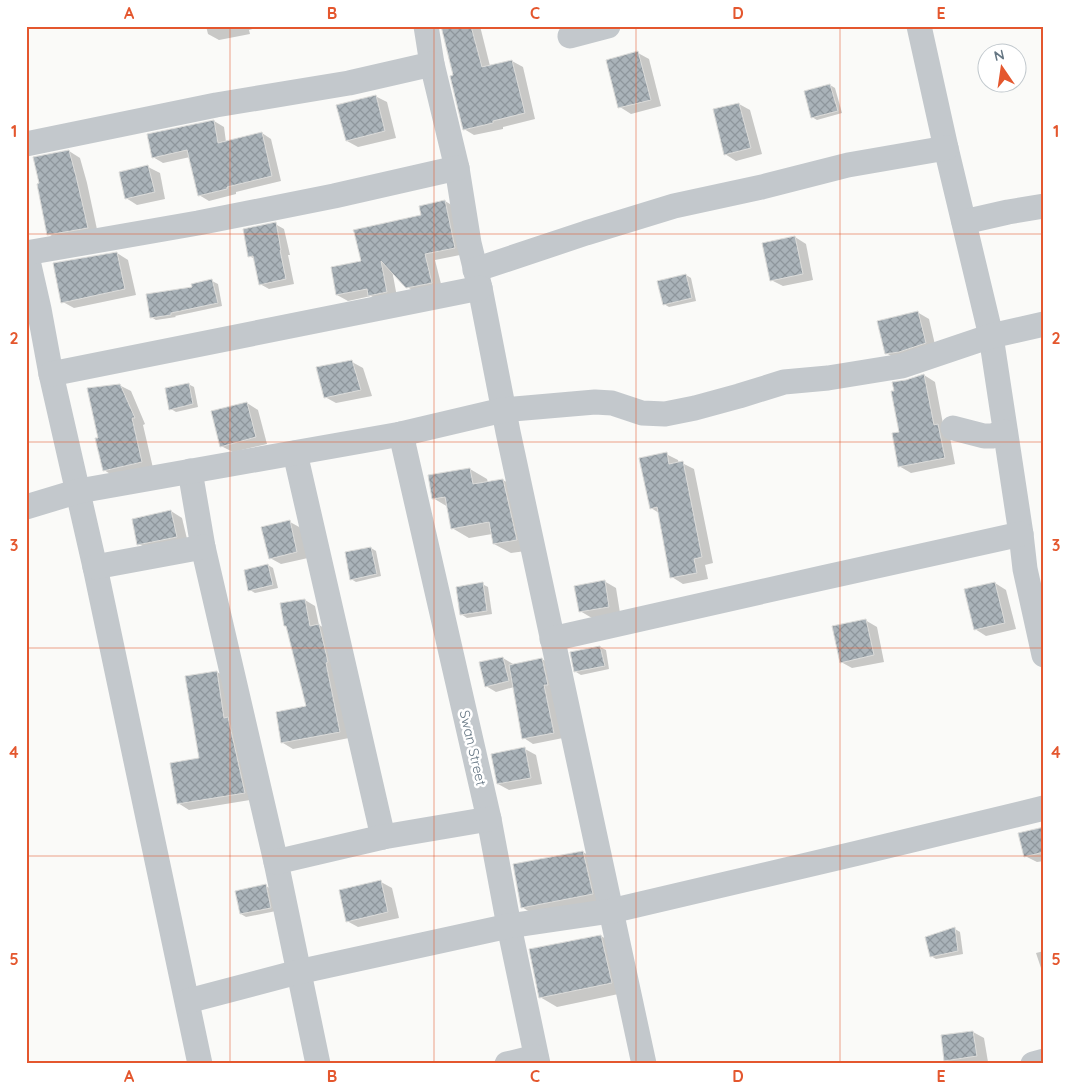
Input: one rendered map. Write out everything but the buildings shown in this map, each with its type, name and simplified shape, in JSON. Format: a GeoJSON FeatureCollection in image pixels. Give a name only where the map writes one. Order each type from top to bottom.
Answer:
{"type":"FeatureCollection","features":[{"type":"Feature","properties":{"kind":"street"},"geometry":{"type":"LineString","coordinates":[[426,26],[432,64],[456,168],[469,243],[478,279],[503,410],[644,1064]]}},
{"type":"Feature","properties":{"kind":"street"},"geometry":{"type":"LineString","coordinates":[[570,36],[608,26]]}},
{"type":"Feature","properties":{"kind":"street"},"geometry":{"type":"LineString","coordinates":[[919,26],[990,336],[1021,534],[1034,567],[1044,655]]}},
{"type":"Feature","properties":{"kind":"street"},"geometry":{"type":"LineString","coordinates":[[26,144],[216,105],[349,83],[432,64]]}},
{"type":"Feature","properties":{"kind":"street"},"geometry":{"type":"LineString","coordinates":[[51,374],[478,279],[586,232],[674,206],[762,187],[848,165],[946,148]]}},
{"type":"Feature","properties":{"kind":"street"},"geometry":{"type":"LineString","coordinates":[[200,1064],[79,491],[51,374],[26,252],[198,223],[334,196],[456,168]]}},
{"type":"Feature","properties":{"kind":"street"},"geometry":{"type":"LineString","coordinates":[[964,222],[1044,206]]}},
{"type":"Feature","properties":{"kind":"street"},"geometry":{"type":"LineString","coordinates":[[26,507],[79,491],[401,434],[503,410],[595,402],[612,403],[642,413],[665,414],[730,399],[784,382],[828,378],[902,366],[990,336],[1044,324]]}},
{"type":"Feature","properties":{"kind":"street"},"geometry":{"type":"LineString","coordinates":[[953,428],[984,436],[1005,432]]}},
{"type":"Feature","properties":{"kind":"street","name":"Swan Street"},"geometry":{"type":"LineString","coordinates":[[401,434],[489,819],[537,1060]]}},
{"type":"Feature","properties":{"kind":"street"},"geometry":{"type":"LineString","coordinates":[[295,453],[383,837]]}},
{"type":"Feature","properties":{"kind":"street"},"geometry":{"type":"LineString","coordinates":[[190,471],[203,547],[276,862],[318,1064]]}},
{"type":"Feature","properties":{"kind":"street"},"geometry":{"type":"LineString","coordinates":[[552,640],[1021,534]]}},
{"type":"Feature","properties":{"kind":"street"},"geometry":{"type":"LineString","coordinates":[[95,567],[203,547]]}},
{"type":"Feature","properties":{"kind":"street"},"geometry":{"type":"LineString","coordinates":[[188,1001],[298,972],[509,926],[611,911],[1044,808]]}},
{"type":"Feature","properties":{"kind":"street"},"geometry":{"type":"LineString","coordinates":[[276,862],[383,837],[489,819]]}},
{"type":"Feature","properties":{"kind":"street"},"geometry":{"type":"LineString","coordinates":[[507,1064],[537,1060]]}},
{"type":"Feature","properties":{"kind":"street"},"geometry":{"type":"LineString","coordinates":[[1033,1064],[1044,1061]]}}]}
